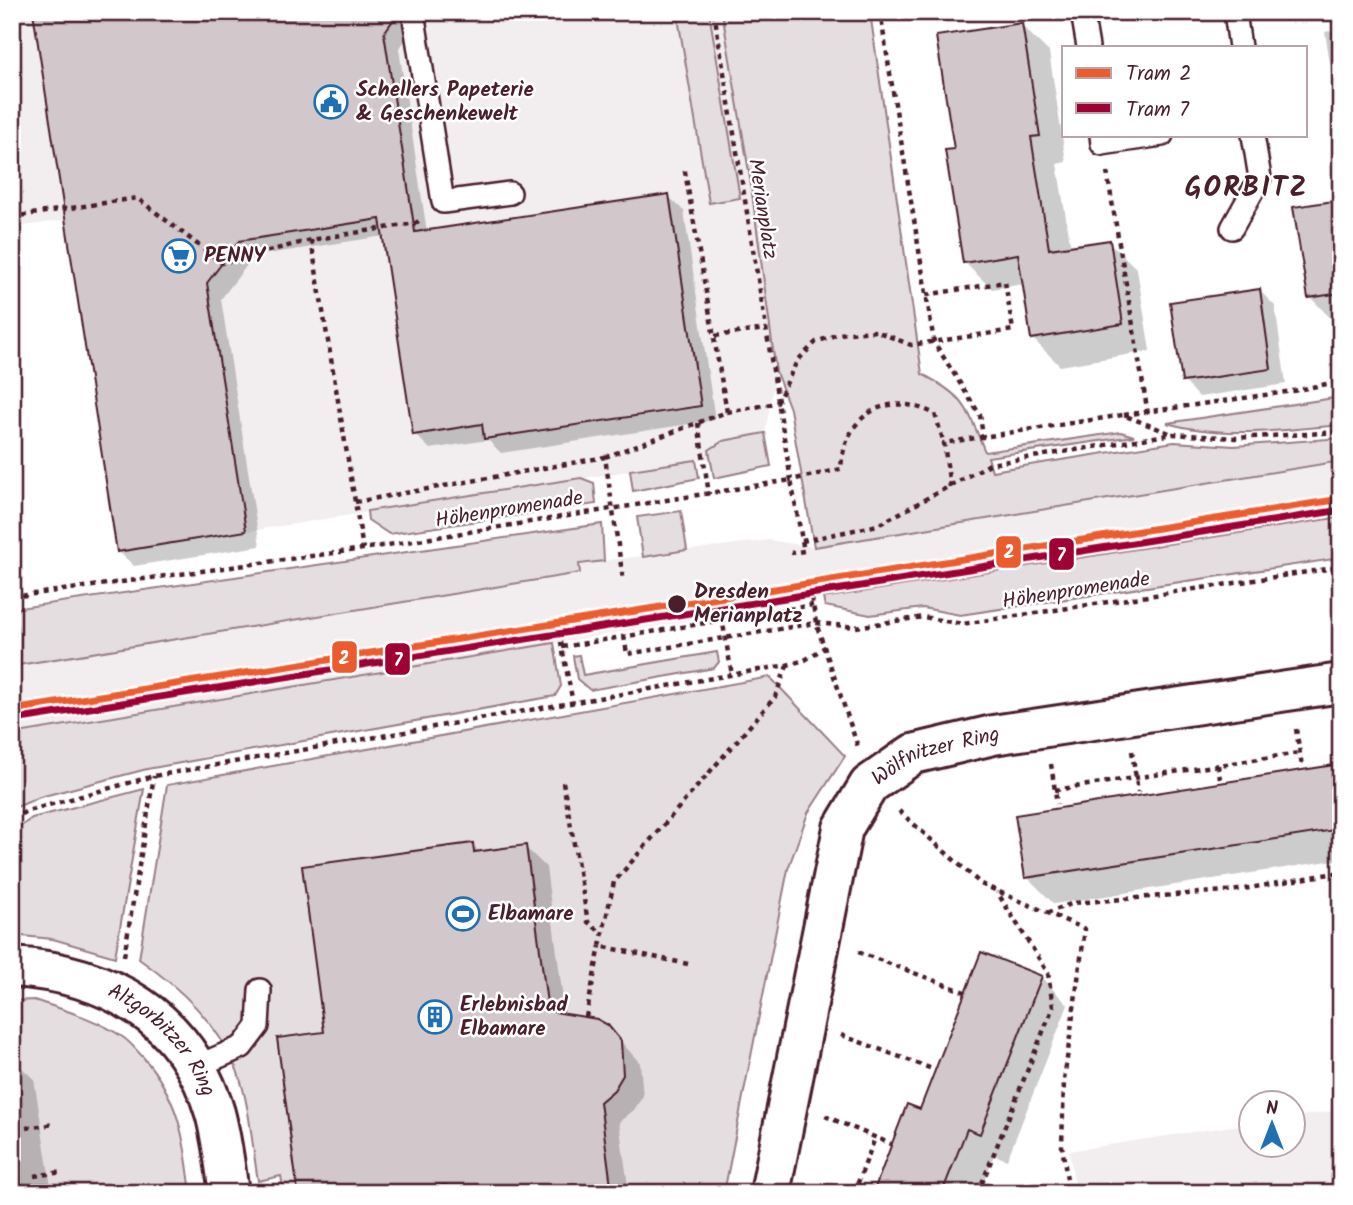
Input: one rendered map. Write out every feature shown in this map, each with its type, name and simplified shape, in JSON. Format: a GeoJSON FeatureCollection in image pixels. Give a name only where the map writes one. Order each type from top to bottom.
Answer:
{"type":"FeatureCollection","features":[{"type":"Feature","properties":{"kind":"street","name":"Wölfnitzer Ring"},"geometry":{"type":"LineString","coordinates":[[770,1193],[843,828],[869,785],[913,754],[993,735],[1341,683]]}},
{"type":"Feature","properties":{"kind":"street","name":"Altgorbitzer Ring"},"geometry":{"type":"LineString","coordinates":[[12,967],[37,969],[113,991],[144,1008],[173,1033],[195,1067],[217,1121],[229,1193]]}},
{"type":"Feature","properties":{"kind":"lane"},"geometry":{"type":"LineString","coordinates":[[413,12],[443,202],[510,193]]}},
{"type":"Feature","properties":{"kind":"lane"},"geometry":{"type":"LineString","coordinates":[[1082,12],[1088,46]]}},
{"type":"Feature","properties":{"kind":"lane"},"geometry":{"type":"LineString","coordinates":[[1235,12],[1240,46]]}},
{"type":"Feature","properties":{"kind":"lane"},"geometry":{"type":"LineString","coordinates":[[1102,139],[1147,136]]}},
{"type":"Feature","properties":{"kind":"lane"},"geometry":{"type":"LineString","coordinates":[[1231,228],[1260,178],[1253,136]]}},
{"type":"Feature","properties":{"kind":"lane"},"geometry":{"type":"LineString","coordinates":[[195,1067],[242,1047],[258,1026],[260,990]]}},
{"type":"Feature","properties":{"kind":"path","name":"Merianplatz"},"geometry":{"type":"LineString","coordinates":[[714,12],[791,480]]}},
{"type":"Feature","properties":{"kind":"path"},"geometry":{"type":"LineString","coordinates":[[880,12],[934,342],[980,415],[983,438]]}},
{"type":"Feature","properties":{"kind":"path"},"geometry":{"type":"LineString","coordinates":[[1102,139],[1148,414]]}},
{"type":"Feature","properties":{"kind":"path"},"geometry":{"type":"LineString","coordinates":[[684,166],[727,412]]}},
{"type":"Feature","properties":{"kind":"path"},"geometry":{"type":"LineString","coordinates":[[12,217],[138,198],[222,263],[311,240],[416,223]]}},
{"type":"Feature","properties":{"kind":"path"},"geometry":{"type":"LineString","coordinates":[[311,240],[363,549]]}},
{"type":"Feature","properties":{"kind":"path"},"geometry":{"type":"LineString","coordinates":[[355,502],[605,457],[727,412],[777,403],[797,362],[816,342],[838,334],[876,331],[911,345],[1013,330],[1006,282],[926,295]]}},
{"type":"Feature","properties":{"kind":"path"},"geometry":{"type":"LineString","coordinates":[[715,336],[766,329]]}},
{"type":"Feature","properties":{"kind":"path"},"geometry":{"type":"LineString","coordinates":[[950,487],[944,443],[1122,415],[1148,414],[1341,381]]}},
{"type":"Feature","properties":{"kind":"path","name":"Höhenpromenade"},"geometry":{"type":"LineString","coordinates":[[12,597],[363,549],[791,480],[841,469],[847,438],[858,421],[876,409],[896,404],[917,405],[935,414],[944,443]]}},
{"type":"Feature","properties":{"kind":"path"},"geometry":{"type":"LineString","coordinates":[[1122,415],[1173,434]]}},
{"type":"Feature","properties":{"kind":"path"},"geometry":{"type":"LineString","coordinates":[[698,423],[709,494]]}},
{"type":"Feature","properties":{"kind":"path"},"geometry":{"type":"LineString","coordinates":[[802,541],[878,526],[990,464],[1173,434],[1247,438],[1341,432]]}},
{"type":"Feature","properties":{"kind":"path"},"geometry":{"type":"LineString","coordinates":[[605,457],[623,579]]}},
{"type":"Feature","properties":{"kind":"path"},"geometry":{"type":"LineString","coordinates":[[791,480],[804,551],[792,553]]}},
{"type":"Feature","properties":{"kind":"path","name":"Höhenpromenade"},"geometry":{"type":"LineString","coordinates":[[624,636],[627,654],[816,623],[856,627],[923,617],[962,624],[1341,567]]}},
{"type":"Feature","properties":{"kind":"path"},"geometry":{"type":"LineString","coordinates":[[797,594],[811,592],[816,623],[869,785],[981,884],[1085,929],[1064,1080],[1062,1146],[1069,1193]]}},
{"type":"Feature","properties":{"kind":"path"},"geometry":{"type":"LineString","coordinates":[[562,647],[813,605]]}},
{"type":"Feature","properties":{"kind":"path"},"geometry":{"type":"LineString","coordinates":[[720,607],[732,675]]}},
{"type":"Feature","properties":{"kind":"path"},"geometry":{"type":"LineString","coordinates":[[559,632],[573,703]]}},
{"type":"Feature","properties":{"kind":"path"},"geometry":{"type":"LineString","coordinates":[[12,819],[27,811],[154,776],[787,665],[805,660],[825,647]]}},
{"type":"Feature","properties":{"kind":"path"},"geometry":{"type":"LineString","coordinates":[[586,1017],[614,882],[775,697],[787,665]]}},
{"type":"Feature","properties":{"kind":"path"},"geometry":{"type":"LineString","coordinates":[[1295,723],[1301,766]]}},
{"type":"Feature","properties":{"kind":"path"},"geometry":{"type":"LineString","coordinates":[[1055,790],[1300,753]]}},
{"type":"Feature","properties":{"kind":"path"},"geometry":{"type":"LineString","coordinates":[[1050,755],[1057,804]]}},
{"type":"Feature","properties":{"kind":"path"},"geometry":{"type":"LineString","coordinates":[[1133,760],[1138,792]]}},
{"type":"Feature","properties":{"kind":"path"},"geometry":{"type":"LineString","coordinates":[[1218,765],[1220,779]]}},
{"type":"Feature","properties":{"kind":"path"},"geometry":{"type":"LineString","coordinates":[[122,968],[154,776]]}},
{"type":"Feature","properties":{"kind":"path"},"geometry":{"type":"LineString","coordinates":[[564,782],[588,922],[602,933]]}},
{"type":"Feature","properties":{"kind":"path"},"geometry":{"type":"LineString","coordinates":[[1046,913],[1073,903],[1238,890],[1341,872]]}},
{"type":"Feature","properties":{"kind":"path"},"geometry":{"type":"LineString","coordinates":[[978,1193],[1052,1007],[1048,973],[996,891]]}},
{"type":"Feature","properties":{"kind":"path"},"geometry":{"type":"LineString","coordinates":[[600,946],[688,964]]}},
{"type":"Feature","properties":{"kind":"path"},"geometry":{"type":"LineString","coordinates":[[855,951],[965,992]]}},
{"type":"Feature","properties":{"kind":"path"},"geometry":{"type":"LineString","coordinates":[[839,1035],[935,1070]]}},
{"type":"Feature","properties":{"kind":"path"},"geometry":{"type":"LineString","coordinates":[[822,1115],[891,1144]]}},
{"type":"Feature","properties":{"kind":"path"},"geometry":{"type":"LineString","coordinates":[[26,1128],[54,1124]]}},
{"type":"Feature","properties":{"kind":"path"},"geometry":{"type":"LineString","coordinates":[[854,1193],[876,1138]]}},
{"type":"Feature","properties":{"kind":"path"},"geometry":{"type":"LineString","coordinates":[[34,1176],[62,1172]]}},
{"type":"Feature","properties":{"kind":"shaded area"},"geometry":{"type":"Polygon","coordinates":[[[12,12],[722,12],[750,178],[776,372],[765,433],[723,441],[710,449],[711,458],[117,552],[64,220],[12,228],[12,12]]]}},
{"type":"Feature","properties":{"kind":"shaded area"},"geometry":{"type":"Polygon","coordinates":[[[677,12],[709,12],[740,198],[709,203],[677,12]]]}},
{"type":"Feature","properties":{"kind":"shaded area"},"geometry":{"type":"Polygon","coordinates":[[[722,12],[870,12],[922,374],[957,397],[969,414],[985,452],[1121,432],[1134,436],[988,457],[992,471],[1174,442],[1234,446],[1341,438],[1341,461],[814,547],[790,409],[776,372],[750,178],[722,12]]]}},
{"type":"Feature","properties":{"kind":"shaded area"},"geometry":{"type":"Polygon","coordinates":[[[1341,397],[1341,425],[1231,432],[1167,423],[1341,397]]]}},
{"type":"Feature","properties":{"kind":"shaded area"},"geometry":{"type":"Polygon","coordinates":[[[765,433],[771,466],[714,478],[709,450],[723,441],[765,433]]]}},
{"type":"Feature","properties":{"kind":"shaded area"},"geometry":{"type":"Polygon","coordinates":[[[696,460],[699,478],[633,491],[630,470],[696,460]]]}},
{"type":"Feature","properties":{"kind":"shaded area"},"geometry":{"type":"Polygon","coordinates":[[[1341,461],[1341,517],[823,598],[12,734],[12,666],[579,573],[579,564],[768,540],[814,547],[1341,461]]]}},
{"type":"Feature","properties":{"kind":"shaded area"},"geometry":{"type":"Polygon","coordinates":[[[581,478],[594,483],[596,504],[389,534],[368,520],[367,511],[581,478]]]}},
{"type":"Feature","properties":{"kind":"shaded area"},"geometry":{"type":"Polygon","coordinates":[[[681,511],[687,550],[643,557],[637,517],[681,511]]]}},
{"type":"Feature","properties":{"kind":"shaded area"},"geometry":{"type":"Polygon","coordinates":[[[1341,517],[1341,558],[960,615],[923,608],[870,615],[825,606],[823,598],[1341,517]]]}},
{"type":"Feature","properties":{"kind":"shaded area"},"geometry":{"type":"Polygon","coordinates":[[[602,524],[604,561],[579,564],[580,573],[12,666],[12,609],[602,524]]]}},
{"type":"Feature","properties":{"kind":"shaded area"},"geometry":{"type":"Polygon","coordinates":[[[554,643],[561,686],[555,696],[147,769],[40,797],[12,809],[12,734],[554,643]]]}},
{"type":"Feature","properties":{"kind":"shaded area"},"geometry":{"type":"Polygon","coordinates":[[[717,652],[719,662],[714,668],[590,690],[577,679],[573,656],[579,655],[583,675],[717,652]]]}},
{"type":"Feature","properties":{"kind":"shaded area","name":"Elbamare"},"geometry":{"type":"Polygon","coordinates":[[[770,677],[845,756],[808,813],[788,869],[724,1193],[284,1193],[281,1176],[258,1181],[245,1097],[229,1053],[196,1007],[139,959],[167,785],[770,677]]]}},
{"type":"Feature","properties":{"kind":"shaded area"},"geometry":{"type":"Polygon","coordinates":[[[144,789],[115,957],[53,939],[12,935],[12,833],[32,818],[144,789]]]}},
{"type":"Feature","properties":{"kind":"shaded area"},"geometry":{"type":"Polygon","coordinates":[[[34,1000],[103,1025],[127,1040],[143,1057],[173,1105],[186,1155],[191,1193],[12,1193],[12,1001],[34,1000]]]}},
{"type":"Feature","properties":{"kind":"shaded area"},"geometry":{"type":"Polygon","coordinates":[[[1341,1110],[1341,1193],[1076,1193],[1069,1151],[1238,1125],[1238,1160],[1308,1160],[1308,1115],[1341,1110]]]}},
{"type":"Feature","properties":{"kind":"shaded area"},"geometry":{"type":"Polygon","coordinates":[[[444,1185],[480,1193],[428,1193],[434,1187],[444,1185]]]}},
{"type":"Feature","properties":{"kind":"building"},"geometry":{"type":"Polygon","coordinates":[[[33,12],[399,12],[384,33],[415,232],[669,194],[701,406],[484,439],[482,424],[413,435],[380,219],[239,241],[207,283],[246,531],[117,552],[33,12]]]}},
{"type":"Feature","properties":{"kind":"building"},"geometry":{"type":"Polygon","coordinates":[[[1022,23],[1040,136],[1031,137],[1049,249],[1110,240],[1123,324],[1031,339],[1018,254],[963,263],[945,150],[954,149],[936,36],[1022,23]]]}},
{"type":"Feature","properties":{"kind":"building"},"geometry":{"type":"Polygon","coordinates":[[[1341,200],[1341,293],[1308,298],[1293,207],[1341,200]]]}},
{"type":"Feature","properties":{"kind":"building"},"geometry":{"type":"Polygon","coordinates":[[[1260,289],[1271,369],[1182,382],[1170,302],[1260,289]]]}},
{"type":"Feature","properties":{"kind":"building"},"geometry":{"type":"Polygon","coordinates":[[[1341,764],[1341,829],[1025,878],[1015,815],[1341,764]]]}},
{"type":"Feature","properties":{"kind":"building","name":"Erlebnisbad Elbamare"},"geometry":{"type":"Polygon","coordinates":[[[473,843],[474,852],[526,845],[548,1011],[597,1019],[608,1025],[621,1041],[623,1075],[614,1090],[600,1102],[612,1193],[489,1193],[488,1185],[460,1189],[444,1185],[397,1193],[298,1193],[277,1038],[324,1032],[302,866],[473,843]]]}},
{"type":"Feature","properties":{"kind":"building"},"geometry":{"type":"Polygon","coordinates":[[[981,952],[1042,976],[980,1134],[967,1129],[942,1193],[873,1193],[907,1104],[920,1109],[981,952]]]}},
{"type":"Feature","properties":{"kind":"tram line","name":"2"},"geometry":{"type":"LineString","coordinates":[[12,710],[1341,499]]}},
{"type":"Feature","properties":{"kind":"tram line","name":"7"},"geometry":{"type":"LineString","coordinates":[[14,720],[1341,510]]}},
{"type":"Feature","properties":{"kind":"place","name":"Schellers Papeterie & Geschenkewelt"},"geometry":{"type":"Point","coordinates":[331,102]}},
{"type":"Feature","properties":{"kind":"place","name":"PENNY"},"geometry":{"type":"Point","coordinates":[179,256]}},
{"type":"Feature","properties":{"kind":"place","name":"Dresden Merianplatz"},"geometry":{"type":"Point","coordinates":[677,604]}},
{"type":"Feature","properties":{"kind":"place","name":"Elbamare"},"geometry":{"type":"Point","coordinates":[463,914]}},
{"type":"Feature","properties":{"kind":"place","name":"Erlebnisbad Elbamare"},"geometry":{"type":"Point","coordinates":[435,1017]}},
{"type":"Feature","properties":{"kind":"district","name":"GORBITZ"},"geometry":{"type":"Point","coordinates":[1247,188]}}]}
